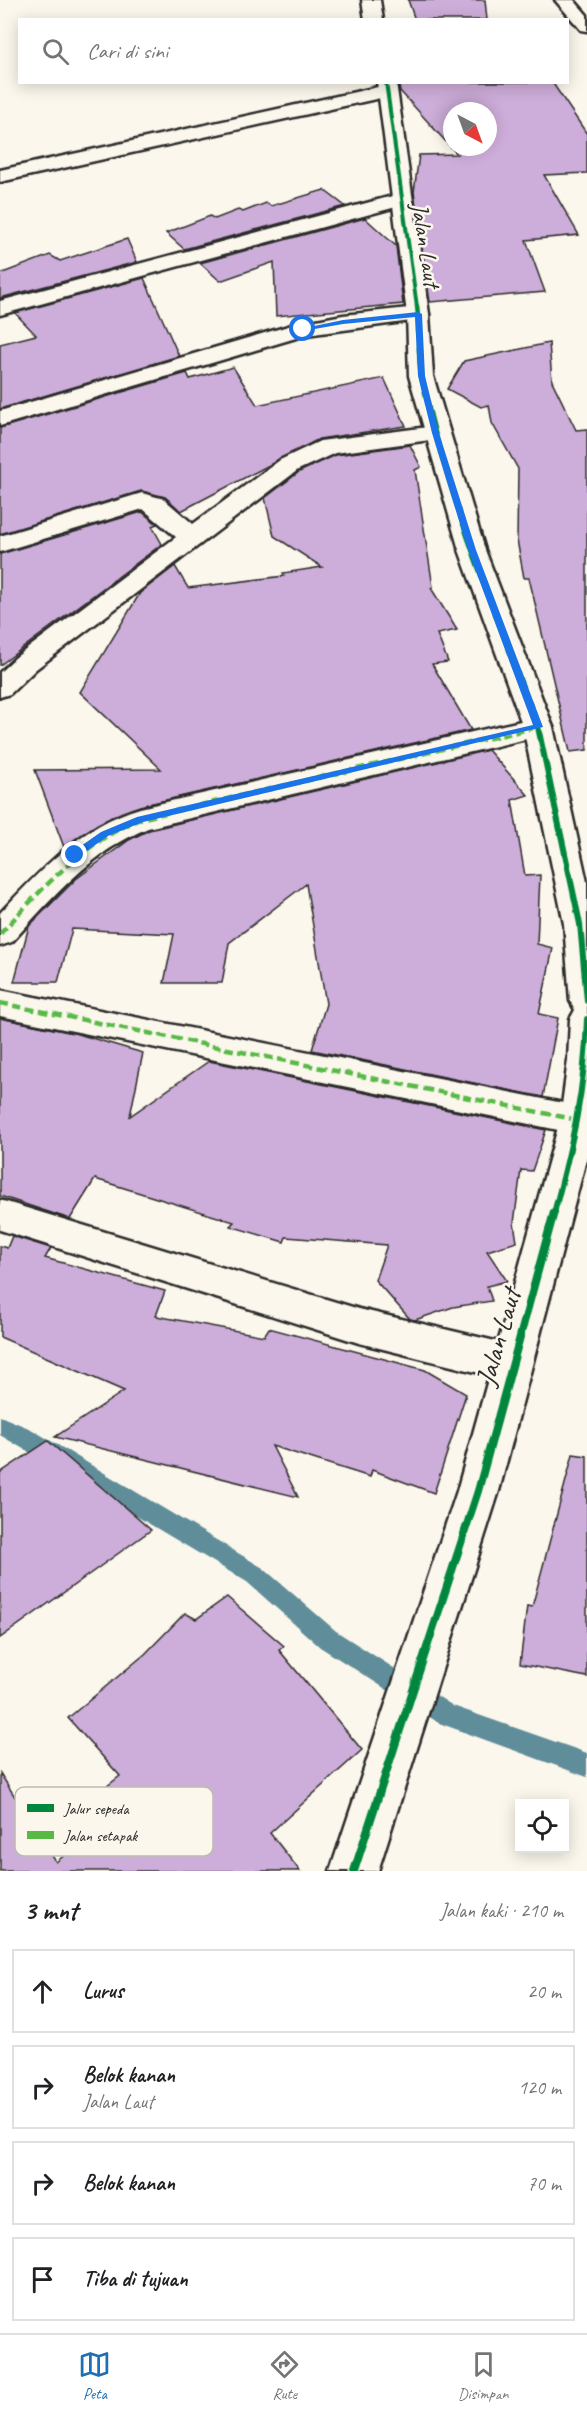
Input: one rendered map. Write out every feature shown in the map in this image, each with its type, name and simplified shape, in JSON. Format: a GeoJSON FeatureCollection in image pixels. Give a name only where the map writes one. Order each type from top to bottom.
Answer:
{"type":"FeatureCollection","features":[{"type":"Feature","properties":{"kind":"street"},"geometry":{"type":"LineString","coordinates":[[371,0],[374,18]]}},
{"type":"Feature","properties":{"kind":"street"},"geometry":{"type":"LineString","coordinates":[[564,0],[587,26]]}},
{"type":"Feature","properties":{"kind":"street"},"geometry":{"type":"LineString","coordinates":[[0,176],[386,87]]}},
{"type":"Feature","properties":{"kind":"street","name":"Jalan Laut"},"geometry":{"type":"LineString","coordinates":[[386,87],[400,200],[418,314],[421,376],[472,550],[538,727],[580,924],[587,1001]]}},
{"type":"Feature","properties":{"kind":"street"},"geometry":{"type":"LineString","coordinates":[[0,308],[400,200]]}},
{"type":"Feature","properties":{"kind":"street"},"geometry":{"type":"LineString","coordinates":[[0,419],[303,329],[418,314]]}},
{"type":"Feature","properties":{"kind":"street"},"geometry":{"type":"LineString","coordinates":[[0,688],[26,663],[289,465],[318,449],[356,441],[436,433]]}},
{"type":"Feature","properties":{"kind":"street"},"geometry":{"type":"LineString","coordinates":[[0,544],[142,501],[155,504],[192,537]]}},
{"type":"Feature","properties":{"kind":"street"},"geometry":{"type":"LineString","coordinates":[[0,934],[75,855],[105,834],[123,825],[152,816],[538,727]]}},
{"type":"Feature","properties":{"kind":"street"},"geometry":{"type":"LineString","coordinates":[[0,1003],[578,1120]]}},
{"type":"Feature","properties":{"kind":"street","name":"Jalan Laut"},"geometry":{"type":"LineString","coordinates":[[354,1871],[478,1491],[578,1120],[586,1060],[587,1019]]}},
{"type":"Feature","properties":{"kind":"street"},"geometry":{"type":"LineString","coordinates":[[0,1215],[359,1326],[512,1363]]}},
{"type":"Feature","properties":{"kind":"building"},"geometry":{"type":"Polygon","coordinates":[[[408,0],[485,0],[487,18],[414,18],[408,0]]]}},
{"type":"Feature","properties":{"kind":"building"},"geometry":{"type":"Polygon","coordinates":[[[398,84],[553,84],[587,134],[587,173],[544,175],[579,235],[526,240],[545,292],[430,302],[414,192],[419,155],[497,156],[497,102],[443,102],[443,139],[400,91],[398,84]]]}},
{"type":"Feature","properties":{"kind":"building"},"geometry":{"type":"Polygon","coordinates":[[[324,190],[345,206],[184,249],[166,233],[210,216],[215,219],[238,210],[243,212],[266,203],[271,206],[324,190]]]}},
{"type":"Feature","properties":{"kind":"building"},"geometry":{"type":"Polygon","coordinates":[[[365,218],[396,246],[403,304],[276,316],[274,262],[220,281],[200,263],[365,218]]]}},
{"type":"Feature","properties":{"kind":"building"},"geometry":{"type":"Polygon","coordinates":[[[127,239],[137,262],[0,298],[0,274],[50,255],[60,261],[127,239]]]}},
{"type":"Feature","properties":{"kind":"building"},"geometry":{"type":"Polygon","coordinates":[[[144,278],[179,356],[0,409],[0,344],[36,335],[15,313],[144,278]]]}},
{"type":"Feature","properties":{"kind":"building"},"geometry":{"type":"Polygon","coordinates":[[[549,343],[552,381],[576,430],[587,429],[587,750],[570,752],[529,578],[524,578],[517,540],[518,469],[492,423],[489,405],[481,407],[447,389],[464,361],[549,343]]]}},
{"type":"Feature","properties":{"kind":"building"},"geometry":{"type":"Polygon","coordinates":[[[233,367],[257,405],[384,378],[406,426],[319,439],[181,511],[165,497],[141,491],[0,534],[0,428],[187,373],[190,379],[233,367]]]}},
{"type":"Feature","properties":{"kind":"building"},"geometry":{"type":"Polygon","coordinates":[[[410,445],[421,467],[415,470],[433,587],[431,588],[457,630],[437,634],[448,662],[432,664],[471,730],[140,806],[98,824],[64,847],[35,770],[161,769],[80,692],[140,593],[175,566],[188,588],[284,576],[283,573],[322,567],[274,536],[265,498],[299,472],[336,455],[410,445]]]}},
{"type":"Feature","properties":{"kind":"building"},"geometry":{"type":"Polygon","coordinates":[[[142,512],[157,524],[152,526],[162,544],[0,665],[0,554],[142,512]]]}},
{"type":"Feature","properties":{"kind":"building"},"geometry":{"type":"Polygon","coordinates":[[[488,750],[528,795],[512,800],[525,876],[540,875],[537,944],[553,948],[539,1014],[558,1018],[543,1097],[312,1050],[326,1004],[306,884],[229,943],[222,983],[164,983],[174,934],[72,929],[58,982],[14,982],[29,926],[76,879],[129,840],[149,830],[488,750]]]}},
{"type":"Feature","properties":{"kind":"building"},"geometry":{"type":"Polygon","coordinates":[[[0,1018],[78,1034],[143,1053],[130,1116],[209,1061],[546,1130],[532,1171],[521,1170],[514,1223],[517,1242],[487,1251],[507,1281],[487,1286],[492,1301],[453,1307],[415,1320],[410,1319],[375,1280],[387,1245],[286,1237],[284,1242],[230,1226],[234,1222],[95,1179],[70,1219],[0,1196],[0,1018]]]}},
{"type":"Feature","properties":{"kind":"building"},"geometry":{"type":"Polygon","coordinates":[[[12,1236],[51,1248],[45,1258],[165,1291],[156,1316],[264,1336],[269,1328],[425,1370],[466,1394],[434,1493],[372,1470],[370,1477],[272,1446],[298,1497],[55,1437],[124,1391],[0,1337],[0,1246],[7,1248],[12,1236]]]}},
{"type":"Feature","properties":{"kind":"building"},"geometry":{"type":"Polygon","coordinates":[[[48,1441],[151,1530],[0,1638],[0,1473],[48,1441]]]}},
{"type":"Feature","properties":{"kind":"building"},"geometry":{"type":"Polygon","coordinates":[[[573,1454],[587,1456],[587,1677],[520,1664],[527,1606],[532,1607],[573,1454]]]}},
{"type":"Feature","properties":{"kind":"building"},"geometry":{"type":"Polygon","coordinates":[[[227,1597],[284,1646],[279,1650],[362,1750],[270,1833],[300,1871],[0,1871],[0,1773],[15,1797],[15,1856],[52,1856],[56,1862],[64,1856],[213,1856],[213,1787],[106,1787],[120,1776],[68,1718],[145,1654],[185,1613],[196,1619],[227,1597]]]}},
{"type":"Feature","properties":{"kind":"waterway"},"geometry":{"type":"LineString","coordinates":[[0,1425],[24,1436],[255,1575],[328,1639],[447,1715],[587,1765]]}},
{"type":"Feature","properties":{"kind":"marked path"},"geometry":{"type":"LineString","coordinates":[[0,934],[47,883],[80,853],[118,828],[140,819],[538,727]]}},
{"type":"Feature","properties":{"kind":"marked path"},"geometry":{"type":"LineString","coordinates":[[0,1003],[578,1120]]}},
{"type":"Feature","properties":{"kind":"cycle path"},"geometry":{"type":"LineString","coordinates":[[386,84],[418,314],[421,376],[472,550],[538,727],[580,924],[587,1001]]}},
{"type":"Feature","properties":{"kind":"cycle path"},"geometry":{"type":"LineString","coordinates":[[354,1871],[478,1491],[578,1120],[586,1060],[587,1019]]}},
{"type":"Feature","properties":{"kind":"route"},"geometry":{"type":"LineString","coordinates":[[75,855],[105,834],[140,819],[538,727],[472,550],[436,433],[421,376],[418,314],[323,324],[303,329]]}}]}
